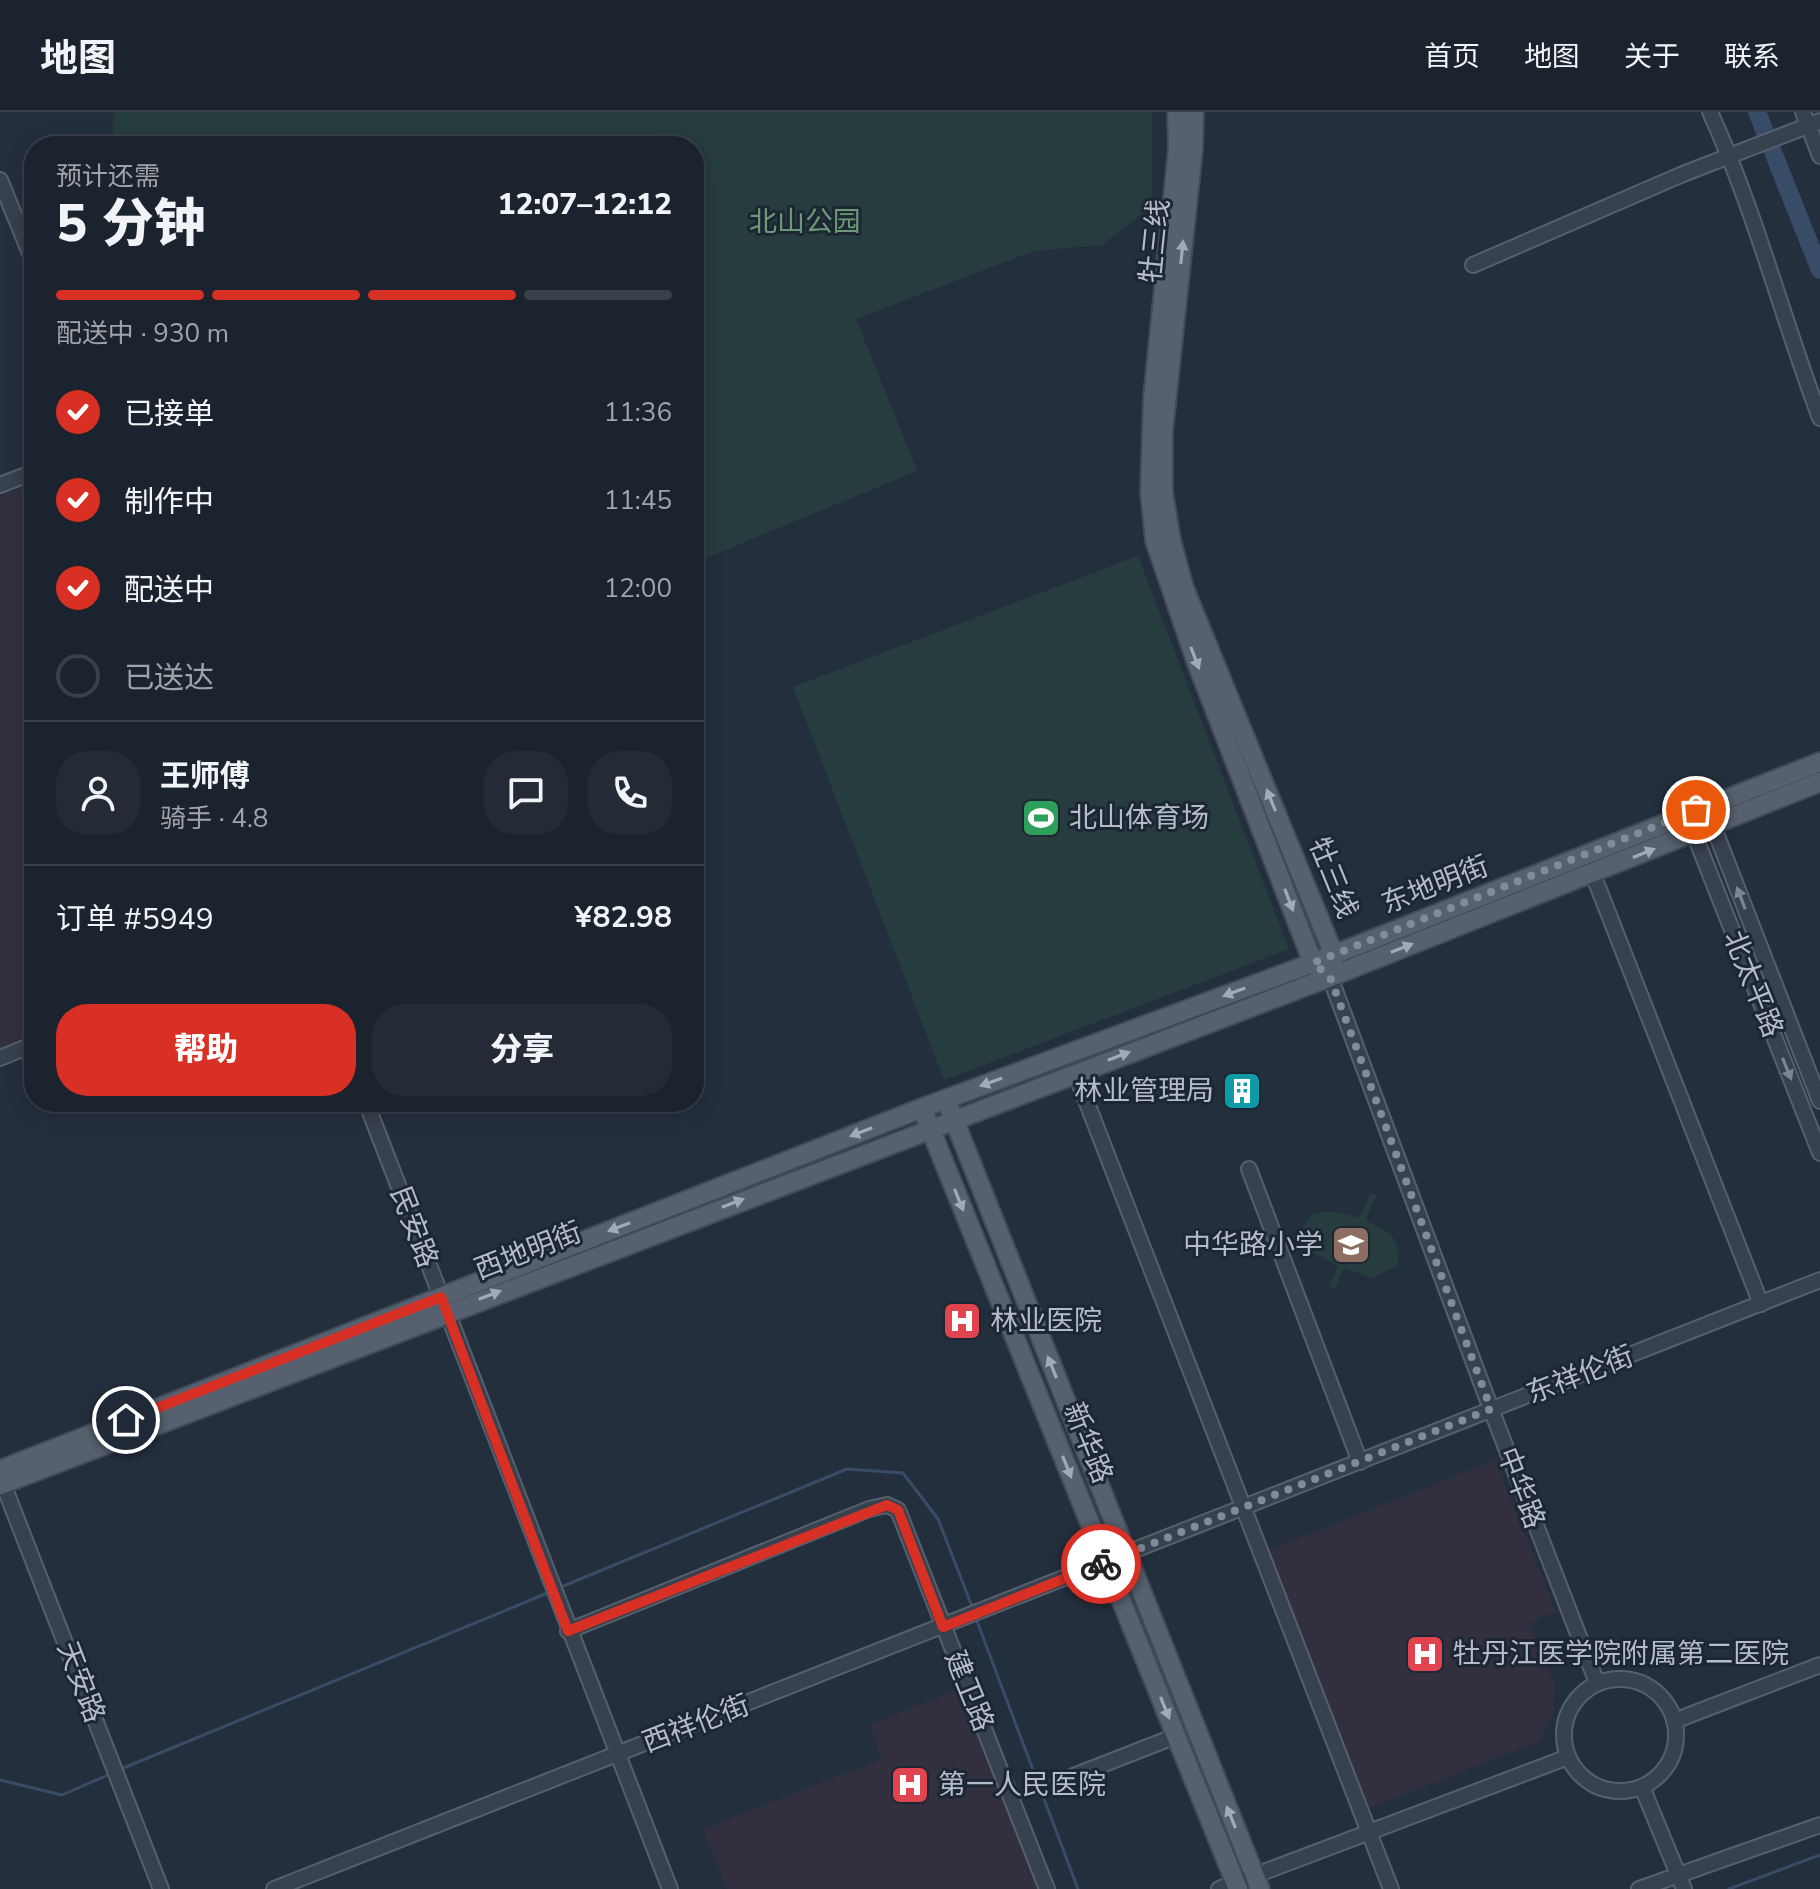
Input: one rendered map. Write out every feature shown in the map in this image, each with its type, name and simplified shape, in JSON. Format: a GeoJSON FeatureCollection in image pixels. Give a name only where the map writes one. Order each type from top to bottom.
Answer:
{"type":"FeatureCollection","features":[{"type":"Feature","properties":{"kind":"main road","name":"牡三线"},"geometry":{"type":"LineString","coordinates":[[1177,112],[1178,148],[1153,398],[1150,492],[1155,541],[1196,661],[1313,963],[1330,977],[1334,955],[1184,588],[1171,540],[1163,492],[1163,432],[1193,150],[1194,112]]}},
{"type":"Feature","properties":{"kind":"main road","name":"东地明街"},"geometry":{"type":"LineString","coordinates":[[942,1123],[1330,977],[1589,864],[1686,814],[1820,762]]}},
{"type":"Feature","properties":{"kind":"main road","name":"东地明街"},"geometry":{"type":"LineString","coordinates":[[934,1103],[1589,864],[1694,834],[1820,782]]}},
{"type":"Feature","properties":{"kind":"main road","name":"新华路"},"geometry":{"type":"LineString","coordinates":[[934,1103],[1117,1559],[1231,1887]]}},
{"type":"Feature","properties":{"kind":"main road"},"geometry":{"type":"LineString","coordinates":[[934,1103],[1117,1559],[1257,1882]]}},
{"type":"Feature","properties":{"kind":"main road","name":"西地明街"},"geometry":{"type":"LineString","coordinates":[[1,1478],[444,1304],[934,1103]]}},
{"type":"Feature","properties":{"kind":"main road","name":"西地明街"},"geometry":{"type":"LineString","coordinates":[[444,1304],[942,1123]]}},
{"type":"Feature","properties":{"kind":"street"},"geometry":{"type":"LineString","coordinates":[[1710,112],[1733,155],[1783,319],[1820,418]]}},
{"type":"Feature","properties":{"kind":"street"},"geometry":{"type":"LineString","coordinates":[[1473,265],[1808,122],[1820,156]]}},
{"type":"Feature","properties":{"kind":"street"},"geometry":{"type":"LineString","coordinates":[[0,180],[24,239]]}},
{"type":"Feature","properties":{"kind":"street"},"geometry":{"type":"LineString","coordinates":[[0,485],[24,476]]}},
{"type":"Feature","properties":{"kind":"street","name":"北太平路"},"geometry":{"type":"LineString","coordinates":[[1706,806],[1820,1101]]}},
{"type":"Feature","properties":{"kind":"street","name":"北太平路"},"geometry":{"type":"LineString","coordinates":[[1686,814],[1820,1153]]}},
{"type":"Feature","properties":{"kind":"street"},"geometry":{"type":"LineString","coordinates":[[1589,864],[1761,1304]]}},
{"type":"Feature","properties":{"kind":"street","name":"中华路"},"geometry":{"type":"LineString","coordinates":[[1330,977],[1597,1683]]}},
{"type":"Feature","properties":{"kind":"street"},"geometry":{"type":"LineString","coordinates":[[0,1058],[24,1048]]}},
{"type":"Feature","properties":{"kind":"street"},"geometry":{"type":"LineString","coordinates":[[1075,1072],[1391,1889]]}},
{"type":"Feature","properties":{"kind":"street","name":"民安路"},"geometry":{"type":"LineString","coordinates":[[370,1112],[670,1889]]}},
{"type":"Feature","properties":{"kind":"street"},"geometry":{"type":"LineString","coordinates":[[1249,1169],[1360,1462]]}},
{"type":"Feature","properties":{"kind":"street","name":"东祥伦街"},"geometry":{"type":"LineString","coordinates":[[1117,1559],[1820,1280]]}},
{"type":"Feature","properties":{"kind":"street","name":"天安路"},"geometry":{"type":"LineString","coordinates":[[1,1478],[161,1889]]}},
{"type":"Feature","properties":{"kind":"street","name":"建卫路"},"geometry":{"type":"LineString","coordinates":[[568,1631],[887,1505],[898,1510],[1047,1889]]}},
{"type":"Feature","properties":{"kind":"street","name":"西祥伦街"},"geometry":{"type":"LineString","coordinates":[[274,1889],[1117,1559]]}},
{"type":"Feature","properties":{"kind":"street"},"geometry":{"type":"LineString","coordinates":[[1674,1721],[1820,1665]]}},
{"type":"Feature","properties":{"kind":"street"},"geometry":{"type":"LineString","coordinates":[[1616,1678],[1634,1680],[1651,1687],[1665,1700],[1674,1721],[1674,1751],[1667,1766],[1642,1787],[1625,1791],[1591,1784],[1568,1757],[1563,1740],[1568,1714],[1582,1692],[1597,1683],[1616,1678]]}},
{"type":"Feature","properties":{"kind":"street"},"geometry":{"type":"LineString","coordinates":[[1058,1782],[1176,1736]]}},
{"type":"Feature","properties":{"kind":"street"},"geometry":{"type":"LineString","coordinates":[[1231,1887],[1257,1882],[1369,1832],[1568,1757]]}},
{"type":"Feature","properties":{"kind":"street"},"geometry":{"type":"LineString","coordinates":[[1642,1787],[1684,1889]]}},
{"type":"Feature","properties":{"kind":"street"},"geometry":{"type":"LineString","coordinates":[[1639,1889],[1820,1825]]}},
{"type":"Feature","properties":{"kind":"shaded area"},"geometry":{"type":"Polygon","coordinates":[[[24,487],[24,1039],[0,1049],[0,496],[24,487]]]}},
{"type":"Feature","properties":{"kind":"shaded area","name":"牡丹江医学院附属第二医院"},"geometry":{"type":"Polygon","coordinates":[[[1495,1460],[1556,1612],[1529,1622],[1555,1686],[1552,1717],[1539,1741],[1370,1808],[1267,1551],[1495,1460]]]}},
{"type":"Feature","properties":{"kind":"shaded area","name":"第一人民医院"},"geometry":{"type":"Polygon","coordinates":[[[965,1687],[1046,1889],[727,1889],[703,1829],[882,1759],[869,1725],[965,1687]]]}},
{"type":"Feature","properties":{"kind":"green space","name":"北山公园"},"geometry":{"type":"Polygon","coordinates":[[[114,112],[1152,112],[1152,206],[1102,245],[1034,251],[856,319],[917,471],[704,559],[704,136],[113,136],[114,112]]]}},
{"type":"Feature","properties":{"kind":"green space","name":"北山体育场"},"geometry":{"type":"Polygon","coordinates":[[[1138,556],[1289,949],[944,1080],[793,687],[1138,556]]]}},
{"type":"Feature","properties":{"kind":"green space"},"geometry":{"type":"Polygon","coordinates":[[[1371,1193],[1377,1195],[1365,1220],[1381,1228],[1396,1242],[1399,1256],[1397,1266],[1372,1278],[1344,1268],[1335,1289],[1329,1287],[1338,1266],[1310,1251],[1305,1225],[1309,1218],[1325,1212],[1359,1218],[1371,1193]]]}},
{"type":"Feature","properties":{"kind":"waterway"},"geometry":{"type":"LineString","coordinates":[[1757,112],[1820,270]]}},
{"type":"Feature","properties":{"kind":"waterway"},"geometry":{"type":"LineString","coordinates":[[561,1587],[847,1469],[903,1473],[938,1519],[973,1609]]}},
{"type":"Feature","properties":{"kind":"waterway"},"geometry":{"type":"LineString","coordinates":[[121,1769],[550,1592]]}},
{"type":"Feature","properties":{"kind":"waterway"},"geometry":{"type":"LineString","coordinates":[[975,1616],[1078,1889]]}},
{"type":"Feature","properties":{"kind":"waterway"},"geometry":{"type":"LineString","coordinates":[[0,1780],[62,1795],[110,1774]]}},
{"type":"Feature","properties":{"kind":"waterway"},"geometry":{"type":"LineString","coordinates":[[1729,1889],[1820,1855]]}},
{"type":"Feature","properties":{"kind":"way so far"},"geometry":{"type":"LineString","coordinates":[[1101,1564],[1491,1409],[1330,977],[1313,963],[1696,810]]}},
{"type":"Feature","properties":{"kind":"place","name":"北山体育场"},"geometry":{"type":"Point","coordinates":[1041,818]}},
{"type":"Feature","properties":{"kind":"place","name":"林业管理局"},"geometry":{"type":"Point","coordinates":[1242,1091]}},
{"type":"Feature","properties":{"kind":"place","name":"中华路小学"},"geometry":{"type":"Point","coordinates":[1351,1245]}},
{"type":"Feature","properties":{"kind":"place","name":"林业医院"},"geometry":{"type":"Point","coordinates":[962,1321]}},
{"type":"Feature","properties":{"kind":"place","name":"牡丹江医学院附属第二医院"},"geometry":{"type":"Point","coordinates":[1425,1654]}},
{"type":"Feature","properties":{"kind":"place","name":"第一人民医院"},"geometry":{"type":"Point","coordinates":[910,1785]}},
{"type":"Feature","properties":{"kind":"route"},"geometry":{"type":"LineString","coordinates":[[126,1420],[441,1297],[568,1631],[869,1509],[887,1505],[898,1510],[943,1627],[1101,1564]]}}]}
